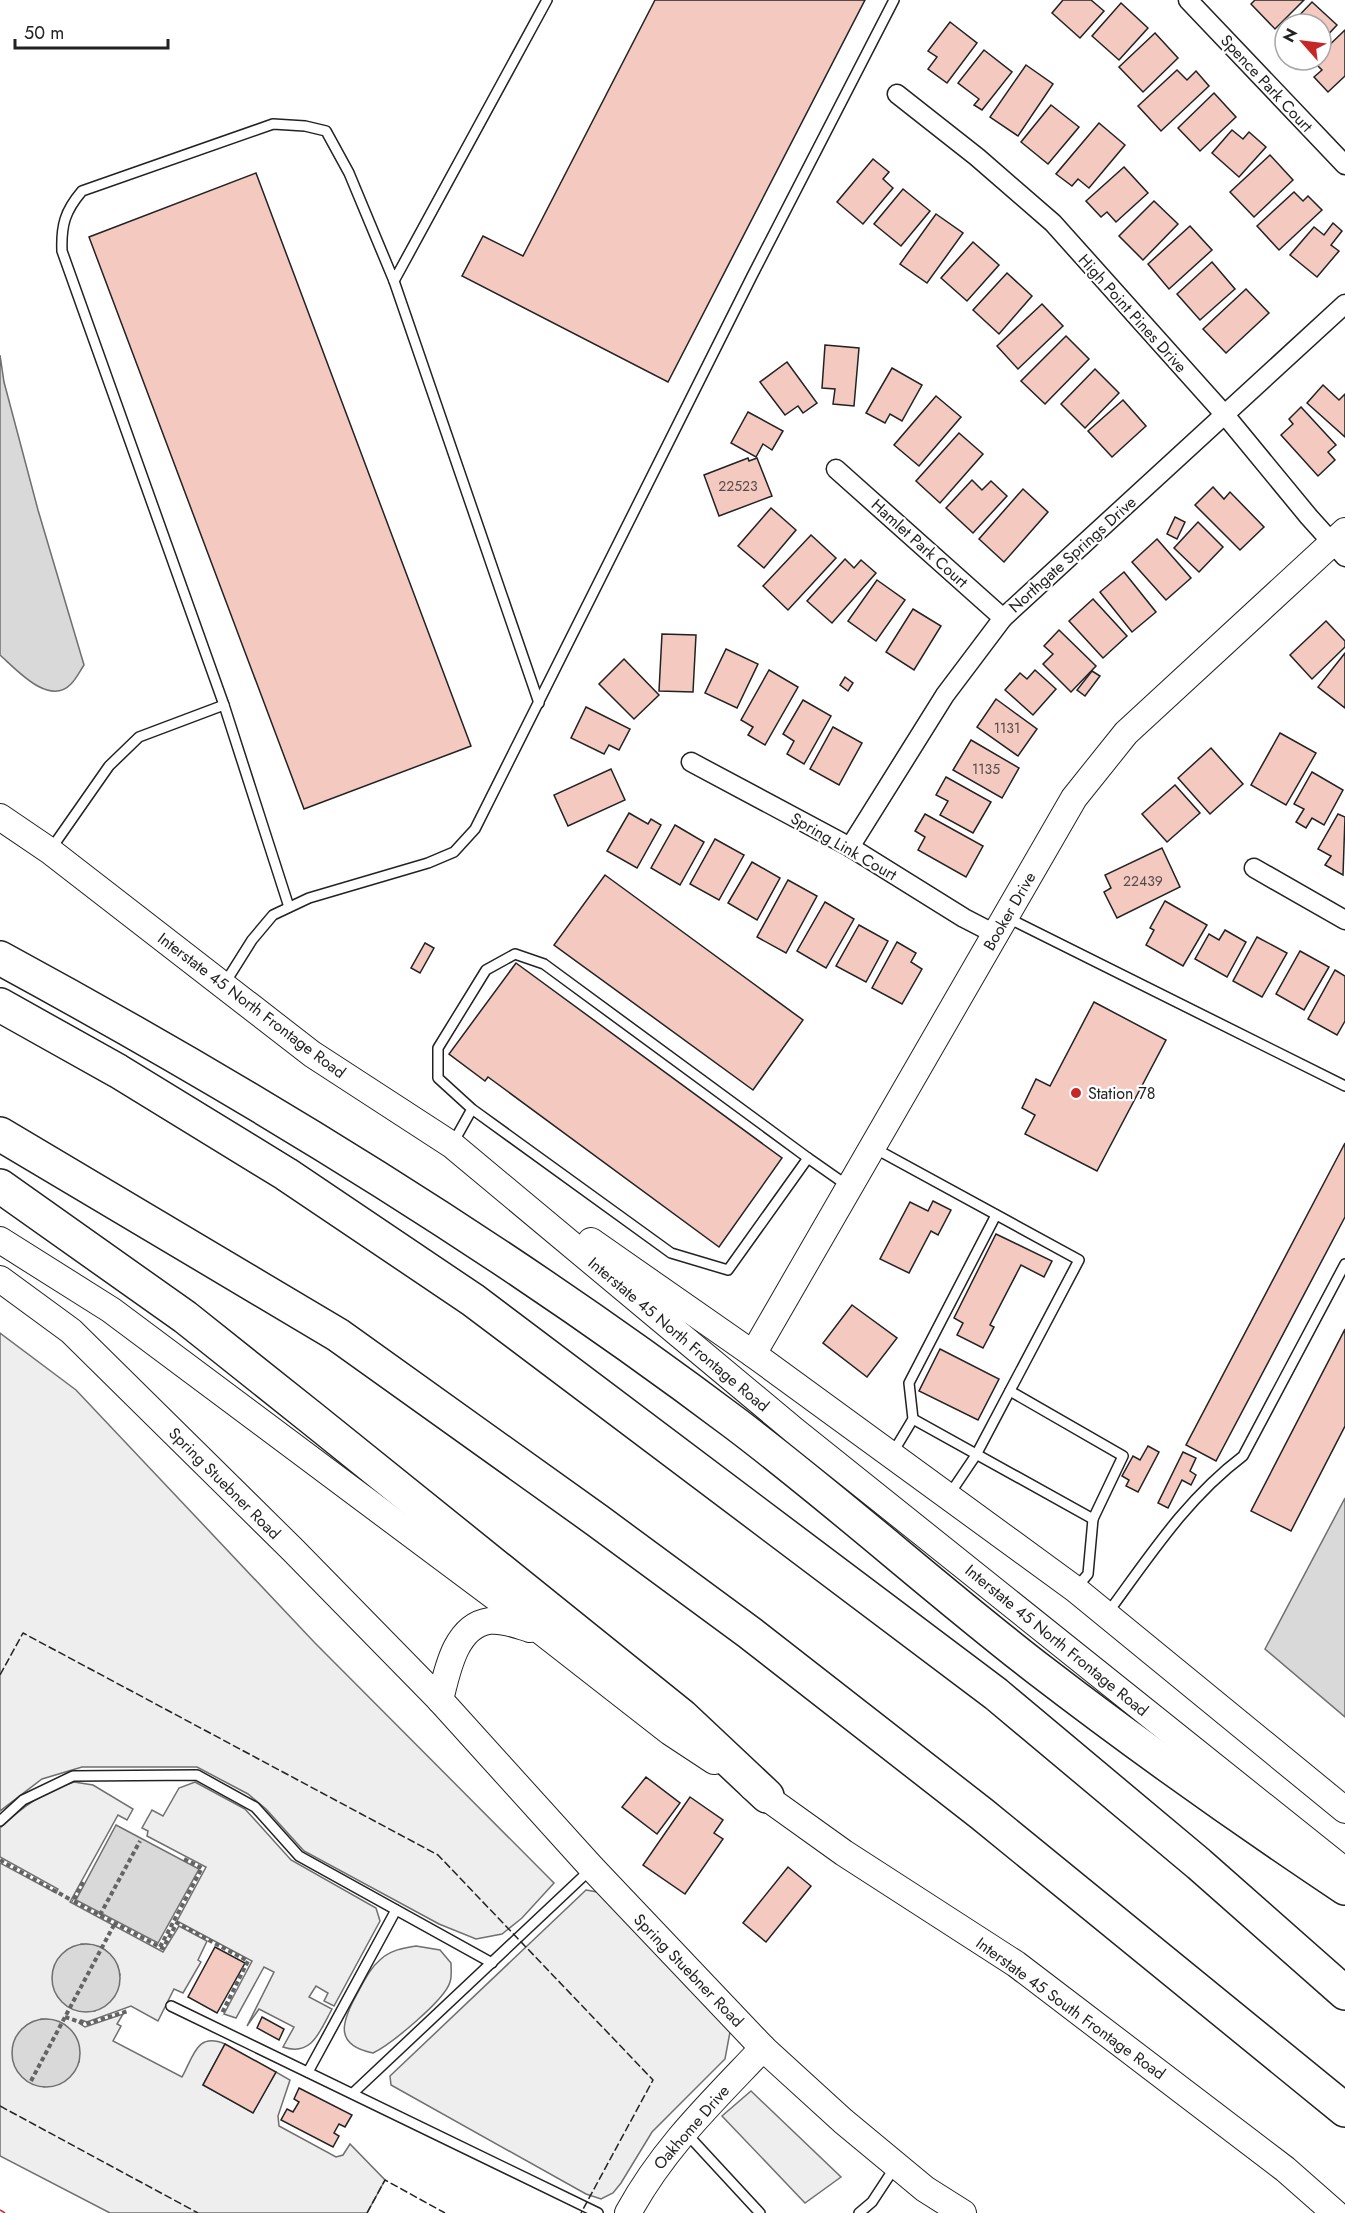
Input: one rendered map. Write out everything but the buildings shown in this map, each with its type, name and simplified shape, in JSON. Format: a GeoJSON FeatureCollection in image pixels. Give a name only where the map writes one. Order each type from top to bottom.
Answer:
{"type":"FeatureCollection","features":[{"type":"Feature","properties":{"kind":"highway"},"geometry":{"type":"LineString","coordinates":[[0,958],[281,1116],[474,1238],[738,1426],[1029,1662],[1146,1750],[1345,1888]]}},
{"type":"Feature","properties":{"kind":"highway"},"geometry":{"type":"LineString","coordinates":[[0,1005],[118,1071],[286,1174],[473,1300],[996,1694],[1199,1864],[1345,1993]]}},
{"type":"Feature","properties":{"kind":"highway"},"geometry":{"type":"LineString","coordinates":[[0,1134],[338,1335],[598,1521],[750,1633],[982,1814],[1345,2110]]}},
{"type":"Feature","properties":{"kind":"highway"},"geometry":{"type":"LineString","coordinates":[[0,1186],[185,1317],[682,1716],[767,1796]]}},
{"type":"Feature","properties":{"kind":"main road","name":"Booker Drive"},"geometry":{"type":"LineString","coordinates":[[753,1354],[1074,798],[1126,733],[1341,544]]}},
{"type":"Feature","properties":{"kind":"main road","name":"Interstate 45 North Frontage Road"},"geometry":{"type":"LineString","coordinates":[[0,817],[50,851],[312,1054],[452,1145],[795,1431],[1345,1871]]}},
{"type":"Feature","properties":{"kind":"main road"},"geometry":{"type":"LineString","coordinates":[[452,1145],[753,1354],[1075,1589],[1345,1810]]}},
{"type":"Feature","properties":{"kind":"main road"},"geometry":{"type":"LineString","coordinates":[[0,1240],[111,1310],[542,1632],[670,1732],[767,1796]]}},
{"type":"Feature","properties":{"kind":"main road","name":"Spring Stuebner Road"},"geometry":{"type":"LineString","coordinates":[[0,1279],[71,1331],[440,1700],[592,1868],[763,2048],[843,2121],[925,2189],[963,2213]]}},
{"type":"Feature","properties":{"kind":"main road"},"geometry":{"type":"LineString","coordinates":[[440,1700],[447,1672],[459,1643],[476,1625],[489,1621],[503,1621],[542,1632]]}},
{"type":"Feature","properties":{"kind":"main road","name":"Interstate 45 South Frontage Road"},"geometry":{"type":"LineString","coordinates":[[767,1796],[844,1853],[1016,1964],[1285,2169],[1335,2213]]}},
{"type":"Feature","properties":{"kind":"main road","name":"Oakhome Drive"},"geometry":{"type":"LineString","coordinates":[[628,2213],[649,2174],[684,2131],[763,2048]]}},
{"type":"Feature","properties":{"kind":"street","name":"Spence Park Court"},"geometry":{"type":"LineString","coordinates":[[1188,0],[1345,165]]}},
{"type":"Feature","properties":{"kind":"street","name":"High Point Pines Drive"},"geometry":{"type":"LineString","coordinates":[[897,94],[977,156],[1053,223],[1341,544]]}},
{"type":"Feature","properties":{"kind":"street","name":"Northgate Springs Drive"},"geometry":{"type":"LineString","coordinates":[[850,847],[945,695],[1003,618],[1345,304]]}},
{"type":"Feature","properties":{"kind":"street","name":"Hamlet Park Court"},"geometry":{"type":"LineString","coordinates":[[836,469],[1003,618]]}},
{"type":"Feature","properties":{"kind":"street","name":"Spring Link Court"},"geometry":{"type":"LineString","coordinates":[[691,762],[1001,926]]}},
{"type":"Feature","properties":{"kind":"street"},"geometry":{"type":"LineString","coordinates":[[1254,868],[1345,920]]}},
{"type":"Feature","properties":{"kind":"lane"},"geometry":{"type":"LineString","coordinates":[[394,281],[547,0]]}},
{"type":"Feature","properties":{"kind":"lane"},"geometry":{"type":"LineString","coordinates":[[223,985],[252,940],[273,915],[309,897],[428,863],[454,852],[476,829],[752,276],[894,0]]}},
{"type":"Feature","properties":{"kind":"lane"},"geometry":{"type":"LineString","coordinates":[[289,907],[224,705],[62,251],[61,228],[67,208],[82,191],[273,124],[305,126],[326,131],[349,173],[394,281],[539,703]]}},
{"type":"Feature","properties":{"kind":"lane"},"geometry":{"type":"LineString","coordinates":[[50,851],[109,766],[139,737],[224,705]]}},
{"type":"Feature","properties":{"kind":"lane"},"geometry":{"type":"LineString","coordinates":[[1001,926],[1345,1086]]}},
{"type":"Feature","properties":{"kind":"lane"},"geometry":{"type":"LineString","coordinates":[[808,1158],[728,1270],[670,1252],[472,1109],[438,1078],[438,1048],[486,970],[515,954],[544,964],[849,1186]]}},
{"type":"Feature","properties":{"kind":"lane"},"geometry":{"type":"LineString","coordinates":[[452,1145],[472,1109]]}},
{"type":"Feature","properties":{"kind":"lane"},"geometry":{"type":"LineString","coordinates":[[872,1147],[1079,1260],[976,1455],[948,1495]]}},
{"type":"Feature","properties":{"kind":"lane"},"geometry":{"type":"LineString","coordinates":[[892,1454],[913,1419],[909,1383],[996,1215]]}},
{"type":"Feature","properties":{"kind":"lane"},"geometry":{"type":"LineString","coordinates":[[1107,1615],[1178,1516],[1216,1477],[1243,1456],[1345,1264]]}},
{"type":"Feature","properties":{"kind":"lane"},"geometry":{"type":"LineString","coordinates":[[1010,1390],[1123,1456],[1093,1519],[1088,1574],[1075,1589]]}},
{"type":"Feature","properties":{"kind":"lane"},"geometry":{"type":"LineString","coordinates":[[913,1419],[1093,1519]]}},
{"type":"Feature","properties":{"kind":"lane"},"geometry":{"type":"LineString","coordinates":[[0,1821],[22,1800],[73,1776],[197,1775],[255,1808],[299,1856],[492,1963]]}},
{"type":"Feature","properties":{"kind":"lane"},"geometry":{"type":"LineString","coordinates":[[352,2093],[592,1868]]}},
{"type":"Feature","properties":{"kind":"lane"},"geometry":{"type":"LineString","coordinates":[[308,2072],[396,1910]]}},
{"type":"Feature","properties":{"kind":"lane"},"geometry":{"type":"LineString","coordinates":[[171,2006],[598,2213]]}},
{"type":"Feature","properties":{"kind":"lane"},"geometry":{"type":"LineString","coordinates":[[684,2131],[760,2213]]}},
{"type":"Feature","properties":{"kind":"lane"},"geometry":{"type":"LineString","coordinates":[[859,2213],[872,2202],[896,2165]]}},
{"type":"Feature","properties":{"kind":"path"},"geometry":{"type":"LineString","coordinates":[[100,1915],[140,1841]]}},
{"type":"Feature","properties":{"kind":"path"},"geometry":{"type":"LineString","coordinates":[[162,1948],[202,1868],[184,1859]]}},
{"type":"Feature","properties":{"kind":"path"},"geometry":{"type":"LineString","coordinates":[[0,1860],[162,1948]]}},
{"type":"Feature","properties":{"kind":"path"},"geometry":{"type":"LineString","coordinates":[[73,1901],[83,1882]]}},
{"type":"Feature","properties":{"kind":"path"},"geometry":{"type":"LineString","coordinates":[[31,2081],[115,1923]]}},
{"type":"Feature","properties":{"kind":"path"},"geometry":{"type":"LineString","coordinates":[[162,1948],[177,1923],[248,1961],[215,2027]]}},
{"type":"Feature","properties":{"kind":"path"},"geometry":{"type":"LineString","coordinates":[[65,2017],[86,2024],[128,2011]]}},
{"type":"Feature","properties":{"kind":"shaded area"},"geometry":{"type":"Polygon","coordinates":[[[0,355],[4,382],[38,510],[84,665],[73,682],[62,690],[43,689],[0,655],[0,355]]]}},
{"type":"Feature","properties":{"kind":"shaded area"},"geometry":{"type":"Polygon","coordinates":[[[0,1333],[76,1390],[315,1643],[554,1883],[522,1918],[502,1934],[476,1939],[439,1924],[304,1851],[266,1809],[248,1794],[197,1767],[82,1767],[42,1779],[0,1811],[0,1333]]]}},
{"type":"Feature","properties":{"kind":"shaded area"},"geometry":{"type":"Polygon","coordinates":[[[1345,1498],[1345,1717],[1265,1649],[1345,1498]]]}},
{"type":"Feature","properties":{"kind":"shaded area"},"geometry":{"type":"Polygon","coordinates":[[[74,1782],[93,1785],[133,1809],[127,1820],[118,1815],[70,1902],[163,1952],[179,1926],[207,1941],[198,1960],[201,1962],[183,1993],[174,1989],[158,2021],[131,2006],[87,2022],[81,2020],[79,2023],[85,2027],[123,2014],[117,2024],[121,2026],[113,2041],[182,2077],[193,2054],[202,2043],[216,2041],[225,2044],[203,2085],[253,2112],[276,2072],[290,2080],[278,2116],[279,2126],[336,2157],[343,2155],[350,2144],[385,2180],[367,2213],[110,2213],[0,2156],[0,1863],[56,1893],[58,1889],[0,1857],[0,1828],[34,1801],[74,1782]],[[81,1944],[53,1973],[54,1982],[56,1990],[65,2002],[78,2009],[95,2011],[120,1975],[115,1961],[102,1948],[81,1944]],[[41,2019],[22,2029],[13,2049],[24,2078],[44,2087],[79,2062],[79,2053],[74,2037],[65,2026],[58,2022],[41,2019]]]}},
{"type":"Feature","properties":{"kind":"shaded area"},"geometry":{"type":"Polygon","coordinates":[[[195,1782],[245,1809],[291,1860],[376,1908],[380,1921],[334,2006],[324,2001],[328,1993],[316,1986],[309,1997],[332,2009],[314,2040],[301,2048],[283,2047],[294,2027],[259,2009],[247,2026],[274,1972],[264,1967],[236,2018],[224,2014],[252,1961],[177,1921],[206,1867],[147,1836],[148,1831],[142,1828],[152,1810],[163,1816],[179,1788],[195,1782]]]}},
{"type":"Feature","properties":{"kind":"shaded area"},"geometry":{"type":"Polygon","coordinates":[[[116,1825],[199,1869],[158,1943],[76,1900],[116,1825]]]}},
{"type":"Feature","properties":{"kind":"shaded area"},"geometry":{"type":"Polygon","coordinates":[[[586,1890],[603,1893],[719,2015],[730,2032],[725,2059],[652,2132],[621,2183],[613,2193],[601,2199],[586,2194],[391,2085],[390,2076],[586,1890]]]}},
{"type":"Feature","properties":{"kind":"shaded area"},"geometry":{"type":"Polygon","coordinates":[[[86,1944],[99,1947],[110,1954],[117,1965],[120,1978],[117,1991],[110,2002],[99,2009],[86,2012],[73,2009],[62,2002],[55,1991],[52,1978],[55,1965],[62,1954],[73,1947],[86,1944]]]}},
{"type":"Feature","properties":{"kind":"shaded area"},"geometry":{"type":"Polygon","coordinates":[[[416,1946],[440,1950],[451,1963],[451,1980],[446,1990],[428,2010],[392,2041],[373,2053],[360,2049],[346,2038],[344,2031],[352,2004],[377,1963],[389,1953],[416,1946]]]}},
{"type":"Feature","properties":{"kind":"shaded area"},"geometry":{"type":"Polygon","coordinates":[[[46,2019],[59,2022],[70,2029],[77,2040],[80,2053],[77,2066],[70,2077],[59,2084],[46,2087],[33,2084],[22,2077],[15,2066],[12,2053],[15,2040],[22,2029],[33,2022],[46,2019]]]}},
{"type":"Feature","properties":{"kind":"shaded area"},"geometry":{"type":"Polygon","coordinates":[[[751,2091],[841,2177],[805,2203],[722,2116],[751,2091]]]}},
{"type":"Feature","properties":{"kind":"fence"},"geometry":{"type":"LineString","coordinates":[[0,1675],[23,1633],[438,1855],[653,2080],[581,2213]]}},
{"type":"Feature","properties":{"kind":"fence"},"geometry":{"type":"LineString","coordinates":[[0,2106],[198,2213]]}},
{"type":"Feature","properties":{"kind":"fence"},"geometry":{"type":"LineString","coordinates":[[367,2213],[385,2180],[445,2213]]}},
{"type":"Feature","properties":{"kind":"power"},"geometry":{"type":"LineString","coordinates":[[0,2210],[5,2213]]}},
{"type":"Feature","properties":{"kind":"place","name":"Station 78"},"geometry":{"type":"Point","coordinates":[1076,1093]}}]}
